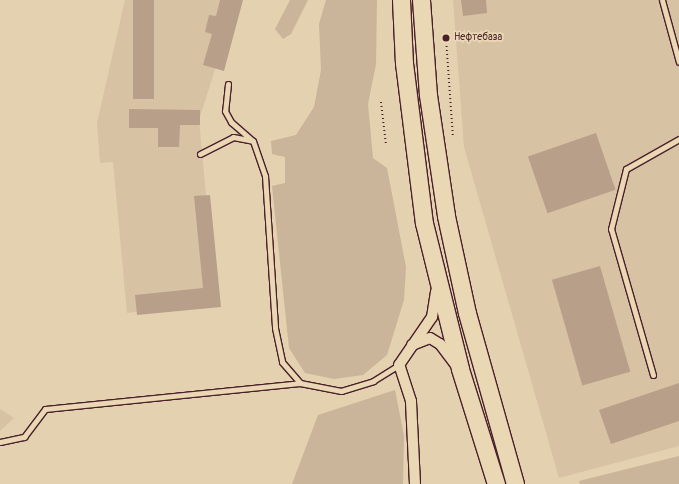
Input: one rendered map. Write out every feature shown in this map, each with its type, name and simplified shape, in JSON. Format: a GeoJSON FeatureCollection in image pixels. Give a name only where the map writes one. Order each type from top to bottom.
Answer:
{"type":"FeatureCollection","features":[{"type":"Feature","properties":{"kind":"highway"},"geometry":{"type":"LineString","coordinates":[[401,0],[413,150],[436,278],[460,369],[496,484]]}},
{"type":"Feature","properties":{"kind":"highway"},"geometry":{"type":"LineString","coordinates":[[421,0],[428,95],[446,216],[466,313],[515,484]]}},
{"type":"Feature","properties":{"kind":"highway"},"geometry":{"type":"LineString","coordinates":[[432,0],[446,216]]}},
{"type":"Feature","properties":{"kind":"street"},"geometry":{"type":"LineString","coordinates":[[415,484],[411,401],[399,365],[412,344],[432,318],[436,302],[436,278]]}},
{"type":"Feature","properties":{"kind":"street"},"geometry":{"type":"LineString","coordinates":[[412,344],[430,338],[440,344],[460,369]]}},
{"type":"Feature","properties":{"kind":"lane"},"geometry":{"type":"LineString","coordinates":[[662,0],[679,62]]}},
{"type":"Feature","properties":{"kind":"lane"},"geometry":{"type":"LineString","coordinates":[[228,84],[225,111],[231,122],[253,141],[265,176],[275,328],[282,362],[300,383]]}},
{"type":"Feature","properties":{"kind":"lane"},"geometry":{"type":"LineString","coordinates":[[200,154],[233,137],[253,141]]}},
{"type":"Feature","properties":{"kind":"lane"},"geometry":{"type":"LineString","coordinates":[[653,375],[611,229],[626,169],[679,140]]}},
{"type":"Feature","properties":{"kind":"lane"},"geometry":{"type":"LineString","coordinates":[[0,442],[24,437],[45,409],[300,383],[341,391],[373,381],[399,365]]}},
{"type":"Feature","properties":{"kind":"path"},"geometry":{"type":"LineString","coordinates":[[446,38],[453,137]]}},
{"type":"Feature","properties":{"kind":"path"},"geometry":{"type":"LineString","coordinates":[[381,102],[386,145]]}},
{"type":"Feature","properties":{"kind":"shaded area"},"geometry":{"type":"Polygon","coordinates":[[[125,0],[237,0],[199,120],[216,302],[127,313],[113,162],[100,163],[97,123],[125,0]]]}},
{"type":"Feature","properties":{"kind":"shaded area"},"geometry":{"type":"Polygon","coordinates":[[[290,0],[308,0],[291,34],[283,39],[275,29],[290,0]]]}},
{"type":"Feature","properties":{"kind":"shaded area"},"geometry":{"type":"Polygon","coordinates":[[[326,0],[377,0],[376,64],[368,104],[373,158],[387,168],[406,267],[404,300],[387,355],[363,375],[334,379],[305,373],[289,348],[272,186],[285,183],[285,157],[272,154],[271,141],[296,135],[314,107],[321,70],[319,24],[326,0]]]}},
{"type":"Feature","properties":{"kind":"shaded area"},"geometry":{"type":"Polygon","coordinates":[[[453,0],[679,0],[679,446],[559,478],[464,147],[453,0]]]}},
{"type":"Feature","properties":{"kind":"shaded area"},"geometry":{"type":"Polygon","coordinates":[[[395,390],[404,436],[403,484],[292,484],[318,415],[395,390]]]}},
{"type":"Feature","properties":{"kind":"shaded area"},"geometry":{"type":"Polygon","coordinates":[[[0,409],[14,418],[0,431],[0,409]]]}},
{"type":"Feature","properties":{"kind":"shaded area"},"geometry":{"type":"Polygon","coordinates":[[[679,456],[679,484],[580,484],[579,481],[679,456]]]}},
{"type":"Feature","properties":{"kind":"building"},"geometry":{"type":"Polygon","coordinates":[[[133,0],[154,0],[154,99],[133,99],[133,0]]]}},
{"type":"Feature","properties":{"kind":"building"},"geometry":{"type":"Polygon","coordinates":[[[220,0],[243,0],[224,71],[203,65],[212,34],[205,32],[209,15],[216,16],[220,0]]]}},
{"type":"Feature","properties":{"kind":"building"},"geometry":{"type":"Polygon","coordinates":[[[461,0],[486,0],[487,13],[463,16],[461,0]]]}},
{"type":"Feature","properties":{"kind":"building"},"geometry":{"type":"Polygon","coordinates":[[[129,109],[200,110],[200,125],[180,125],[179,147],[158,147],[158,128],[129,128],[129,109]]]}},
{"type":"Feature","properties":{"kind":"building"},"geometry":{"type":"Polygon","coordinates":[[[596,133],[616,190],[547,213],[528,156],[596,133]]]}},
{"type":"Feature","properties":{"kind":"building"},"geometry":{"type":"Polygon","coordinates":[[[210,195],[221,307],[137,315],[135,295],[203,288],[194,196],[210,195]]]}},
{"type":"Feature","properties":{"kind":"building"},"geometry":{"type":"Polygon","coordinates":[[[600,266],[630,372],[582,386],[552,280],[600,266]]]}},
{"type":"Feature","properties":{"kind":"building"},"geometry":{"type":"Polygon","coordinates":[[[679,383],[679,421],[611,444],[599,410],[679,383]]]}},
{"type":"Feature","properties":{"kind":"place","name":"Нефтебаза"},"geometry":{"type":"Point","coordinates":[446,38]}}]}
